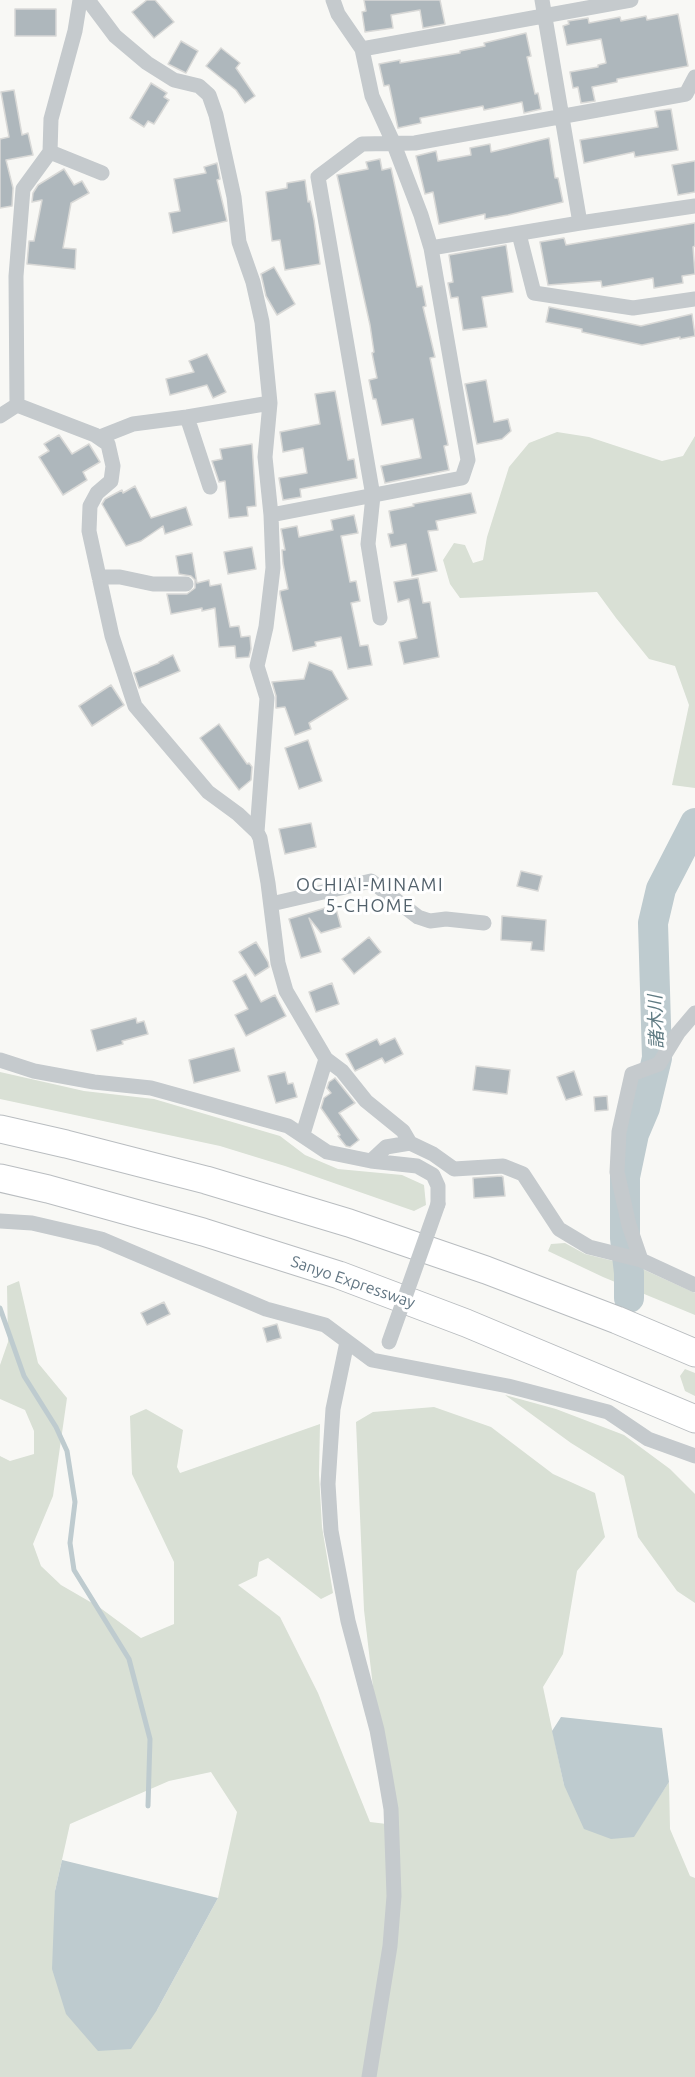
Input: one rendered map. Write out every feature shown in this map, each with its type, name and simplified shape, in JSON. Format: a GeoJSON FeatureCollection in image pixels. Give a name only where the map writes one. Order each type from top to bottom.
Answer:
{"type":"FeatureCollection","features":[{"type":"Feature","properties":{"kind":"highway"},"geometry":{"type":"LineString","coordinates":[[0,1130],[66,1144],[206,1180],[349,1223],[497,1274],[695,1353]]}},
{"type":"Feature","properties":{"kind":"highway","name":"Sanyo Expressway"},"geometry":{"type":"LineString","coordinates":[[0,1178],[203,1232],[339,1275],[477,1328],[695,1419]]}},
{"type":"Feature","properties":{"kind":"street"},"geometry":{"type":"LineString","coordinates":[[17,405],[16,276],[23,189],[50,152],[51,119],[75,31],[80,0]]}},
{"type":"Feature","properties":{"kind":"street"},"geometry":{"type":"LineString","coordinates":[[88,0],[115,36],[147,63],[174,80],[198,86],[209,95],[216,115],[234,197],[239,242],[253,282],[262,322],[270,403],[266,457],[273,568],[266,627],[257,666],[267,698],[257,832]]}},
{"type":"Feature","properties":{"kind":"street"},"geometry":{"type":"LineString","coordinates":[[271,515],[462,478],[468,460],[431,248],[393,142],[372,96],[362,49],[339,14],[333,0]]}},
{"type":"Feature","properties":{"kind":"street"},"geometry":{"type":"LineString","coordinates":[[362,49],[544,7],[631,0]]}},
{"type":"Feature","properties":{"kind":"street"},"geometry":{"type":"LineString","coordinates":[[544,7],[580,223]]}},
{"type":"Feature","properties":{"kind":"street"},"geometry":{"type":"LineString","coordinates":[[380,618],[368,544],[373,496],[318,177],[362,144],[415,143],[686,94],[695,77]]}},
{"type":"Feature","properties":{"kind":"street"},"geometry":{"type":"LineString","coordinates":[[50,152],[102,173]]}},
{"type":"Feature","properties":{"kind":"street"},"geometry":{"type":"LineString","coordinates":[[431,248],[695,206]]}},
{"type":"Feature","properties":{"kind":"street"},"geometry":{"type":"LineString","coordinates":[[519,234],[534,293],[633,308],[695,299]]}},
{"type":"Feature","properties":{"kind":"street"},"geometry":{"type":"LineString","coordinates":[[100,437],[133,424],[270,403]]}},
{"type":"Feature","properties":{"kind":"street"},"geometry":{"type":"LineString","coordinates":[[0,416],[17,405]]}},
{"type":"Feature","properties":{"kind":"street"},"geometry":{"type":"LineString","coordinates":[[17,405],[100,437],[108,444],[113,466],[111,481],[97,493],[90,506],[89,531],[112,636],[135,706],[208,792],[238,814],[257,832],[271,904],[278,963],[286,991],[326,1059],[342,1071],[366,1101],[403,1131],[410,1143],[433,1154],[454,1169],[503,1166],[524,1174],[559,1230],[589,1246],[641,1260],[695,1285]]}},
{"type":"Feature","properties":{"kind":"street"},"geometry":{"type":"LineString","coordinates":[[188,417],[210,487]]}},
{"type":"Feature","properties":{"kind":"street"},"geometry":{"type":"LineString","coordinates":[[99,577],[120,577],[153,584],[186,584]]}},
{"type":"Feature","properties":{"kind":"street"},"geometry":{"type":"LineString","coordinates":[[271,904],[371,881],[418,917],[430,921],[446,919],[484,923]]}},
{"type":"Feature","properties":{"kind":"street"},"geometry":{"type":"LineString","coordinates":[[641,1260],[629,1225],[617,1172],[619,1132],[632,1074],[659,1064],[678,1033],[695,1013]]}},
{"type":"Feature","properties":{"kind":"street"},"geometry":{"type":"LineString","coordinates":[[303,1134],[326,1059]]}},
{"type":"Feature","properties":{"kind":"street"},"geometry":{"type":"LineString","coordinates":[[0,1060],[34,1071],[94,1082],[152,1088],[288,1126],[327,1152],[371,1161],[417,1166],[433,1175],[438,1186],[438,1204],[390,1342],[372,1360]]}},
{"type":"Feature","properties":{"kind":"street"},"geometry":{"type":"LineString","coordinates":[[371,1161],[386,1147],[410,1143]]}},
{"type":"Feature","properties":{"kind":"street"},"geometry":{"type":"LineString","coordinates":[[0,1221],[32,1223],[101,1239],[266,1309],[325,1326],[372,1360],[508,1386],[608,1412],[648,1439],[695,1456]]}},
{"type":"Feature","properties":{"kind":"street"},"geometry":{"type":"LineString","coordinates":[[346,1342],[333,1409],[328,1484],[330,1531],[348,1621],[377,1730],[385,1774],[391,1809],[394,1896],[390,1946],[369,2077]]}},
{"type":"Feature","properties":{"kind":"shaded area"},"geometry":{"type":"Polygon","coordinates":[[[557,432],[589,437],[662,461],[683,456],[695,436],[695,788],[672,785],[689,705],[675,666],[649,659],[597,592],[460,598],[450,584],[443,560],[454,543],[465,545],[473,563],[483,560],[487,537],[509,467],[529,443],[557,432]]]}},
{"type":"Feature","properties":{"kind":"shaded area"},"geometry":{"type":"Polygon","coordinates":[[[0,1072],[84,1091],[154,1099],[280,1136],[305,1155],[338,1169],[402,1175],[424,1185],[426,1205],[414,1211],[220,1146],[0,1099],[0,1072]]]}},
{"type":"Feature","properties":{"kind":"shaded area"},"geometry":{"type":"Polygon","coordinates":[[[565,1243],[585,1254],[638,1267],[695,1293],[695,1315],[603,1277],[548,1251],[551,1244],[565,1243]]]}},
{"type":"Feature","properties":{"kind":"shaded area"},"geometry":{"type":"Polygon","coordinates":[[[19,1281],[38,1363],[67,1398],[53,1496],[33,1544],[41,1566],[61,1585],[99,1607],[141,1638],[174,1624],[174,1562],[132,1474],[130,1416],[146,1409],[183,1430],[177,1467],[180,1473],[320,1424],[319,1474],[322,1527],[333,1593],[321,1599],[268,1558],[259,1562],[257,1576],[238,1585],[280,1617],[318,1693],[370,1822],[395,1825],[373,1687],[364,1610],[356,1422],[373,1412],[434,1407],[491,1427],[553,1474],[595,1493],[605,1537],[577,1571],[563,1654],[543,1687],[564,1785],[633,1837],[669,1782],[670,1829],[690,1876],[695,1878],[695,2077],[0,2077],[0,1456],[10,1461],[34,1454],[34,1431],[25,1410],[0,1399],[0,1365],[8,1342],[7,1286],[19,1281]],[[211,1772],[169,1781],[70,1824],[55,1891],[157,2010],[218,1898],[237,1812],[211,1772]]]}},
{"type":"Feature","properties":{"kind":"shaded area"},"geometry":{"type":"Polygon","coordinates":[[[685,1369],[695,1373],[695,1396],[685,1391],[680,1376],[685,1369]]]}},
{"type":"Feature","properties":{"kind":"shaded area"},"geometry":{"type":"Polygon","coordinates":[[[505,1395],[556,1409],[624,1435],[670,1469],[695,1494],[695,1603],[677,1591],[638,1537],[624,1476],[571,1443],[505,1395]]]}},
{"type":"Feature","properties":{"kind":"shaded area"},"geometry":{"type":"Polygon","coordinates":[[[561,1717],[662,1728],[669,1782],[634,1837],[611,1839],[584,1829],[564,1785],[552,1731],[561,1717]]]}},
{"type":"Feature","properties":{"kind":"shaded area"},"geometry":{"type":"Polygon","coordinates":[[[62,1860],[218,1898],[157,2010],[131,2049],[98,2051],[66,2014],[52,1969],[55,1891],[62,1860]]]}},
{"type":"Feature","properties":{"kind":"building"},"geometry":{"type":"Polygon","coordinates":[[[147,0],[155,0],[174,22],[154,38],[132,12],[147,0]]]}},
{"type":"Feature","properties":{"kind":"building"},"geometry":{"type":"Polygon","coordinates":[[[364,0],[440,0],[445,24],[423,28],[420,10],[391,15],[393,28],[365,32],[362,12],[366,11],[364,0]]]}},
{"type":"Feature","properties":{"kind":"building"},"geometry":{"type":"Polygon","coordinates":[[[15,9],[56,9],[56,36],[15,36],[15,9]]]}},
{"type":"Feature","properties":{"kind":"building"},"geometry":{"type":"Polygon","coordinates":[[[678,14],[688,66],[617,79],[617,82],[592,87],[595,101],[581,103],[578,87],[573,88],[570,72],[598,67],[606,63],[601,39],[567,45],[563,26],[569,24],[568,21],[588,18],[589,23],[620,17],[621,21],[646,16],[647,20],[678,14]]]}},
{"type":"Feature","properties":{"kind":"building"},"geometry":{"type":"Polygon","coordinates":[[[526,33],[531,56],[527,57],[535,94],[538,93],[541,109],[524,113],[522,102],[484,110],[483,106],[420,118],[421,123],[398,128],[389,85],[384,86],[379,64],[400,60],[400,63],[460,53],[460,51],[485,46],[484,43],[526,33]]]}},
{"type":"Feature","properties":{"kind":"building"},"geometry":{"type":"Polygon","coordinates":[[[181,41],[198,51],[186,73],[168,64],[181,41]]]}},
{"type":"Feature","properties":{"kind":"building"},"geometry":{"type":"Polygon","coordinates":[[[221,48],[240,63],[236,68],[255,96],[245,103],[236,90],[206,66],[221,48]]]}},
{"type":"Feature","properties":{"kind":"building"},"geometry":{"type":"Polygon","coordinates":[[[151,83],[167,93],[164,97],[169,100],[154,124],[148,121],[144,127],[130,118],[151,83]]]}},
{"type":"Feature","properties":{"kind":"building"},"geometry":{"type":"Polygon","coordinates":[[[14,90],[22,135],[28,133],[33,155],[6,160],[13,188],[12,206],[0,208],[0,139],[9,137],[1,92],[14,90]]]}},
{"type":"Feature","properties":{"kind":"building"},"geometry":{"type":"Polygon","coordinates":[[[671,109],[678,150],[635,157],[634,152],[584,163],[580,140],[658,127],[655,111],[671,109]]]}},
{"type":"Feature","properties":{"kind":"building"},"geometry":{"type":"Polygon","coordinates":[[[549,138],[555,178],[558,178],[563,202],[508,215],[485,219],[485,214],[439,224],[433,192],[425,194],[416,156],[436,151],[438,161],[471,155],[470,148],[490,144],[491,152],[549,138]]]}},
{"type":"Feature","properties":{"kind":"building"},"geometry":{"type":"Polygon","coordinates":[[[380,159],[382,170],[391,168],[417,287],[422,286],[426,306],[423,307],[435,357],[430,358],[448,445],[444,446],[449,470],[385,483],[381,466],[421,458],[413,419],[382,425],[376,399],[373,399],[369,380],[377,378],[370,325],[337,175],[368,169],[366,162],[380,159]]]}},
{"type":"Feature","properties":{"kind":"building"},"geometry":{"type":"Polygon","coordinates":[[[695,161],[695,192],[678,195],[672,165],[695,161]]]}},
{"type":"Feature","properties":{"kind":"building"},"geometry":{"type":"Polygon","coordinates":[[[217,163],[220,179],[217,180],[227,221],[173,233],[169,213],[180,211],[174,179],[206,173],[204,167],[217,163]]]}},
{"type":"Feature","properties":{"kind":"building"},"geometry":{"type":"Polygon","coordinates":[[[64,169],[74,185],[82,181],[89,193],[71,203],[63,248],[76,249],[75,269],[27,264],[29,241],[34,241],[42,200],[32,202],[33,193],[38,185],[64,169]]]}},
{"type":"Feature","properties":{"kind":"building"},"geometry":{"type":"Polygon","coordinates":[[[305,180],[308,202],[310,201],[314,220],[320,264],[285,270],[280,240],[272,241],[266,192],[287,188],[287,183],[305,180]]]}},
{"type":"Feature","properties":{"kind":"building"},"geometry":{"type":"Polygon","coordinates":[[[695,223],[695,246],[693,247],[695,274],[682,276],[683,283],[654,288],[653,278],[602,287],[601,281],[548,285],[540,242],[564,238],[566,245],[695,223]]]}},
{"type":"Feature","properties":{"kind":"building"},"geometry":{"type":"Polygon","coordinates":[[[506,245],[513,292],[482,297],[487,327],[463,330],[458,297],[451,298],[448,283],[453,282],[449,255],[506,245]]]}},
{"type":"Feature","properties":{"kind":"building"},"geometry":{"type":"Polygon","coordinates":[[[274,267],[295,304],[277,315],[266,296],[261,274],[274,267]]]}},
{"type":"Feature","properties":{"kind":"building"},"geometry":{"type":"Polygon","coordinates":[[[549,307],[641,326],[692,314],[695,336],[642,345],[546,322],[549,307]]]}},
{"type":"Feature","properties":{"kind":"building"},"geometry":{"type":"Polygon","coordinates":[[[207,354],[226,392],[213,398],[207,385],[170,395],[166,379],[194,372],[189,361],[207,354]]]}},
{"type":"Feature","properties":{"kind":"building"},"geometry":{"type":"Polygon","coordinates":[[[486,380],[494,422],[508,419],[511,431],[502,439],[477,444],[465,384],[486,380]]]}},
{"type":"Feature","properties":{"kind":"building"},"geometry":{"type":"Polygon","coordinates":[[[335,391],[348,460],[354,459],[357,478],[300,489],[301,497],[283,500],[279,478],[307,473],[303,448],[283,452],[280,432],[320,424],[315,394],[335,391]]]}},
{"type":"Feature","properties":{"kind":"building"},"geometry":{"type":"Polygon","coordinates":[[[59,435],[72,454],[89,444],[100,462],[83,472],[87,480],[63,495],[39,457],[49,451],[44,444],[59,435]]]}},
{"type":"Feature","properties":{"kind":"building"},"geometry":{"type":"Polygon","coordinates":[[[252,444],[256,506],[247,507],[248,516],[229,518],[225,481],[219,482],[212,461],[222,459],[220,449],[252,444]]]}},
{"type":"Feature","properties":{"kind":"building"},"geometry":{"type":"Polygon","coordinates":[[[135,486],[151,518],[186,507],[192,525],[165,534],[163,526],[141,541],[126,546],[102,504],[105,499],[135,486]]]}},
{"type":"Feature","properties":{"kind":"building"},"geometry":{"type":"Polygon","coordinates":[[[471,493],[476,513],[436,521],[438,530],[428,531],[437,571],[412,576],[406,544],[391,547],[388,534],[393,533],[389,511],[471,493]]]}},
{"type":"Feature","properties":{"kind":"building"},"geometry":{"type":"Polygon","coordinates":[[[354,515],[358,533],[341,536],[350,582],[356,581],[360,601],[351,603],[360,646],[368,645],[372,665],[348,669],[341,637],[315,642],[316,646],[293,651],[280,594],[280,591],[288,589],[283,563],[282,550],[285,550],[281,529],[297,526],[299,537],[333,530],[331,520],[354,515]]]}},
{"type":"Feature","properties":{"kind":"building"},"geometry":{"type":"Polygon","coordinates":[[[252,547],[256,569],[228,574],[224,552],[252,547]]]}},
{"type":"Feature","properties":{"kind":"building"},"geometry":{"type":"Polygon","coordinates":[[[192,553],[197,583],[209,580],[210,586],[221,584],[230,627],[239,626],[241,637],[250,636],[249,657],[236,658],[235,646],[219,647],[215,608],[171,614],[167,594],[187,594],[195,588],[195,580],[191,576],[179,574],[176,556],[192,553]]]}},
{"type":"Feature","properties":{"kind":"building"},"geometry":{"type":"Polygon","coordinates":[[[418,578],[423,603],[430,602],[439,657],[404,664],[399,642],[417,638],[409,599],[398,602],[394,582],[418,578]]]}},
{"type":"Feature","properties":{"kind":"building"},"geometry":{"type":"Polygon","coordinates":[[[173,655],[180,671],[139,688],[134,673],[173,655]]]}},
{"type":"Feature","properties":{"kind":"building"},"geometry":{"type":"Polygon","coordinates":[[[309,662],[332,671],[348,699],[309,723],[311,729],[295,735],[285,707],[276,708],[276,696],[272,682],[304,679],[309,662]]]}},
{"type":"Feature","properties":{"kind":"building"},"geometry":{"type":"Polygon","coordinates":[[[111,685],[124,705],[92,726],[79,706],[111,685]]]}},
{"type":"Feature","properties":{"kind":"building"},"geometry":{"type":"Polygon","coordinates":[[[219,724],[247,764],[249,763],[252,767],[251,780],[239,790],[200,738],[219,724]]]}},
{"type":"Feature","properties":{"kind":"building"},"geometry":{"type":"Polygon","coordinates":[[[308,740],[322,781],[299,789],[285,748],[308,740]]]}},
{"type":"Feature","properties":{"kind":"building"},"geometry":{"type":"Polygon","coordinates":[[[311,823],[316,847],[285,854],[279,829],[311,823]]]}},
{"type":"Feature","properties":{"kind":"building"},"geometry":{"type":"Polygon","coordinates":[[[521,871],[542,876],[538,891],[517,886],[521,871]]]}},
{"type":"Feature","properties":{"kind":"building"},"geometry":{"type":"Polygon","coordinates":[[[335,905],[341,927],[321,933],[309,918],[321,952],[301,958],[289,919],[335,905]]]}},
{"type":"Feature","properties":{"kind":"building"},"geometry":{"type":"Polygon","coordinates":[[[502,916],[546,920],[544,951],[531,950],[532,942],[501,940],[502,916]]]}},
{"type":"Feature","properties":{"kind":"building"},"geometry":{"type":"Polygon","coordinates":[[[369,937],[381,952],[354,974],[342,959],[369,937]]]}},
{"type":"Feature","properties":{"kind":"building"},"geometry":{"type":"Polygon","coordinates":[[[256,942],[269,967],[255,976],[239,952],[256,942]]]}},
{"type":"Feature","properties":{"kind":"building"},"geometry":{"type":"Polygon","coordinates":[[[246,974],[261,1002],[275,995],[286,1016],[246,1036],[235,1015],[248,1009],[233,981],[246,974]]]}},
{"type":"Feature","properties":{"kind":"building"},"geometry":{"type":"Polygon","coordinates":[[[332,983],[339,1004],[316,1012],[309,992],[332,983]]]}},
{"type":"Feature","properties":{"kind":"building"},"geometry":{"type":"Polygon","coordinates":[[[136,1018],[137,1023],[144,1021],[148,1034],[97,1051],[91,1030],[136,1018]]]}},
{"type":"Feature","properties":{"kind":"building"},"geometry":{"type":"Polygon","coordinates":[[[395,1038],[403,1054],[385,1063],[382,1058],[355,1071],[346,1054],[377,1039],[380,1045],[395,1038]]]}},
{"type":"Feature","properties":{"kind":"building"},"geometry":{"type":"Polygon","coordinates":[[[234,1048],[240,1071],[194,1083],[189,1060],[234,1048]]]}},
{"type":"Feature","properties":{"kind":"building"},"geometry":{"type":"Polygon","coordinates":[[[476,1066],[510,1070],[507,1094],[473,1090],[476,1066]]]}},
{"type":"Feature","properties":{"kind":"building"},"geometry":{"type":"Polygon","coordinates":[[[574,1071],[582,1095],[566,1100],[557,1077],[574,1071]]]}},
{"type":"Feature","properties":{"kind":"building"},"geometry":{"type":"Polygon","coordinates":[[[285,1072],[288,1084],[293,1083],[297,1097],[276,1103],[268,1076],[285,1072]]]}},
{"type":"Feature","properties":{"kind":"building"},"geometry":{"type":"Polygon","coordinates":[[[335,1078],[355,1103],[339,1113],[359,1140],[350,1147],[346,1146],[338,1136],[340,1135],[321,1108],[324,1098],[331,1093],[327,1088],[329,1082],[335,1078]]]}},
{"type":"Feature","properties":{"kind":"building"},"geometry":{"type":"Polygon","coordinates":[[[607,1096],[608,1110],[595,1111],[594,1097],[607,1096]]]}},
{"type":"Feature","properties":{"kind":"building"},"geometry":{"type":"Polygon","coordinates":[[[501,1176],[505,1196],[474,1198],[473,1178],[501,1176]]]}},
{"type":"Feature","properties":{"kind":"building"},"geometry":{"type":"Polygon","coordinates":[[[164,1302],[170,1314],[147,1325],[141,1313],[164,1302]]]}},
{"type":"Feature","properties":{"kind":"building"},"geometry":{"type":"Polygon","coordinates":[[[277,1324],[281,1338],[267,1342],[263,1328],[277,1324]]]}},
{"type":"Feature","properties":{"kind":"waterway","name":"諸木川"},"geometry":{"type":"LineString","coordinates":[[629,1298],[625,1238],[625,1177],[634,1134],[645,1108],[657,1058],[653,923],[661,889],[695,823]]}},
{"type":"Feature","properties":{"kind":"waterway"},"geometry":{"type":"LineString","coordinates":[[0,1308],[24,1376],[56,1427],[67,1451],[75,1502],[70,1543],[74,1570],[129,1659],[150,1739],[148,1806]]}},
{"type":"Feature","properties":{"kind":"district","name":"OCHIAI-MINAMI 5-CHOME"},"geometry":{"type":"Point","coordinates":[370,895]}}]}
